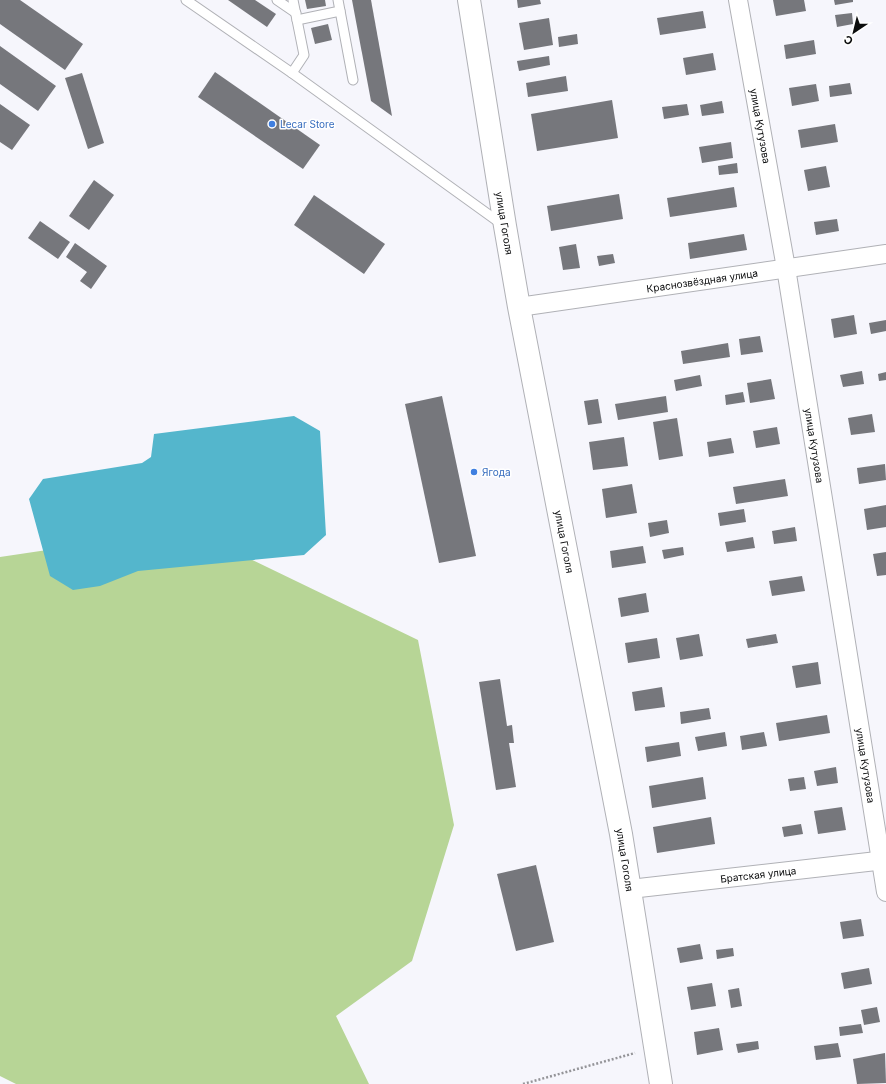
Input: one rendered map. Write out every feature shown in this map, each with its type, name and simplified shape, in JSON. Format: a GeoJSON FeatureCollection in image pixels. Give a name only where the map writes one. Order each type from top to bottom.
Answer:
{"type":"FeatureCollection","features":[{"type":"Feature","properties":{"kind":"main road","name":"улица Гоголя"},"geometry":{"type":"LineString","coordinates":[[469,0],[504,226],[621,834],[661,1084]]}},
{"type":"Feature","properties":{"kind":"street","name":"улица Кутузова"},"geometry":{"type":"LineString","coordinates":[[738,0],[786,268],[883,860],[886,892]]}},
{"type":"Feature","properties":{"kind":"street","name":"Краснозвёздная улица"},"geometry":{"type":"LineString","coordinates":[[519,306],[886,254]]}},
{"type":"Feature","properties":{"kind":"street","name":"Братская улица"},"geometry":{"type":"LineString","coordinates":[[630,889],[883,860]]}},
{"type":"Feature","properties":{"kind":"lane"},"geometry":{"type":"LineString","coordinates":[[186,0],[292,73],[504,226]]}},
{"type":"Feature","properties":{"kind":"lane"},"geometry":{"type":"LineString","coordinates":[[277,0],[296,17],[340,11]]}},
{"type":"Feature","properties":{"kind":"lane"},"geometry":{"type":"LineString","coordinates":[[292,73],[304,55],[293,0]]}},
{"type":"Feature","properties":{"kind":"lane"},"geometry":{"type":"LineString","coordinates":[[338,0],[353,80]]}},
{"type":"Feature","properties":{"kind":"path"},"geometry":{"type":"LineString","coordinates":[[523,1084],[655,1047]]}},
{"type":"Feature","properties":{"kind":"green space"},"geometry":{"type":"Polygon","coordinates":[[[188,529],[418,640],[454,825],[412,961],[336,1016],[369,1084],[16,1084],[0,1076],[0,557],[188,529]]]}},
{"type":"Feature","properties":{"kind":"water"},"geometry":{"type":"Polygon","coordinates":[[[294,416],[320,431],[326,535],[304,555],[138,571],[100,586],[73,590],[50,576],[29,499],[43,479],[142,463],[151,457],[154,434],[294,416]]]}},
{"type":"Feature","properties":{"kind":"building"},"geometry":{"type":"Polygon","coordinates":[[[0,0],[20,0],[83,44],[65,70],[0,24],[0,0]]]}},
{"type":"Feature","properties":{"kind":"building"},"geometry":{"type":"Polygon","coordinates":[[[228,0],[255,0],[276,14],[267,27],[228,0]]]}},
{"type":"Feature","properties":{"kind":"building"},"geometry":{"type":"Polygon","coordinates":[[[305,0],[325,0],[326,6],[307,9],[305,0]]]}},
{"type":"Feature","properties":{"kind":"building"},"geometry":{"type":"Polygon","coordinates":[[[352,0],[371,0],[392,116],[371,101],[352,0]]]}},
{"type":"Feature","properties":{"kind":"building"},"geometry":{"type":"Polygon","coordinates":[[[517,0],[540,0],[541,4],[518,8],[517,0]]]}},
{"type":"Feature","properties":{"kind":"building"},"geometry":{"type":"Polygon","coordinates":[[[773,0],[804,0],[806,11],[776,16],[773,0]]]}},
{"type":"Feature","properties":{"kind":"building"},"geometry":{"type":"Polygon","coordinates":[[[834,0],[853,0],[853,2],[835,5],[834,0]]]}},
{"type":"Feature","properties":{"kind":"building"},"geometry":{"type":"Polygon","coordinates":[[[703,11],[706,28],[660,35],[657,18],[703,11]]]}},
{"type":"Feature","properties":{"kind":"building"},"geometry":{"type":"Polygon","coordinates":[[[852,13],[853,24],[837,27],[835,15],[852,13]]]}},
{"type":"Feature","properties":{"kind":"building"},"geometry":{"type":"Polygon","coordinates":[[[549,18],[553,45],[524,50],[519,23],[549,18]]]}},
{"type":"Feature","properties":{"kind":"building"},"geometry":{"type":"Polygon","coordinates":[[[328,24],[332,40],[315,44],[311,28],[328,24]]]}},
{"type":"Feature","properties":{"kind":"building"},"geometry":{"type":"Polygon","coordinates":[[[577,34],[578,44],[559,47],[558,37],[577,34]]]}},
{"type":"Feature","properties":{"kind":"building"},"geometry":{"type":"Polygon","coordinates":[[[814,40],[816,54],[786,59],[784,45],[814,40]]]}},
{"type":"Feature","properties":{"kind":"building"},"geometry":{"type":"Polygon","coordinates":[[[0,46],[56,86],[38,111],[0,84],[0,46]]]}},
{"type":"Feature","properties":{"kind":"building"},"geometry":{"type":"Polygon","coordinates":[[[713,53],[716,70],[686,75],[683,58],[713,53]]]}},
{"type":"Feature","properties":{"kind":"building"},"geometry":{"type":"Polygon","coordinates":[[[549,56],[550,65],[519,71],[517,61],[549,56]]]}},
{"type":"Feature","properties":{"kind":"building"},"geometry":{"type":"Polygon","coordinates":[[[215,72],[320,145],[303,169],[198,97],[215,72]]]}},
{"type":"Feature","properties":{"kind":"building"},"geometry":{"type":"Polygon","coordinates":[[[82,73],[104,143],[88,149],[65,78],[82,73]]]}},
{"type":"Feature","properties":{"kind":"building"},"geometry":{"type":"Polygon","coordinates":[[[566,76],[568,91],[528,97],[526,83],[566,76]]]}},
{"type":"Feature","properties":{"kind":"building"},"geometry":{"type":"Polygon","coordinates":[[[850,83],[852,94],[830,97],[829,86],[850,83]]]}},
{"type":"Feature","properties":{"kind":"building"},"geometry":{"type":"Polygon","coordinates":[[[816,84],[819,101],[792,106],[789,88],[816,84]]]}},
{"type":"Feature","properties":{"kind":"building"},"geometry":{"type":"Polygon","coordinates":[[[612,100],[618,138],[537,151],[531,114],[612,100]]]}},
{"type":"Feature","properties":{"kind":"building"},"geometry":{"type":"Polygon","coordinates":[[[722,101],[724,113],[702,116],[700,105],[722,101]]]}},
{"type":"Feature","properties":{"kind":"building"},"geometry":{"type":"Polygon","coordinates":[[[0,104],[30,125],[12,150],[0,142],[0,104]]]}},
{"type":"Feature","properties":{"kind":"building"},"geometry":{"type":"Polygon","coordinates":[[[687,104],[689,115],[664,119],[662,107],[687,104]]]}},
{"type":"Feature","properties":{"kind":"building"},"geometry":{"type":"Polygon","coordinates":[[[835,124],[838,142],[801,148],[798,130],[835,124]]]}},
{"type":"Feature","properties":{"kind":"building"},"geometry":{"type":"Polygon","coordinates":[[[731,142],[733,158],[702,163],[699,147],[731,142]]]}},
{"type":"Feature","properties":{"kind":"building"},"geometry":{"type":"Polygon","coordinates":[[[737,163],[738,173],[719,175],[718,166],[737,163]]]}},
{"type":"Feature","properties":{"kind":"building"},"geometry":{"type":"Polygon","coordinates":[[[826,166],[830,187],[808,191],[804,170],[826,166]]]}},
{"type":"Feature","properties":{"kind":"building"},"geometry":{"type":"Polygon","coordinates":[[[94,180],[114,195],[89,230],[69,216],[94,180]]]}},
{"type":"Feature","properties":{"kind":"building"},"geometry":{"type":"Polygon","coordinates":[[[734,187],[737,207],[670,217],[667,198],[734,187]]]}},
{"type":"Feature","properties":{"kind":"building"},"geometry":{"type":"Polygon","coordinates":[[[619,194],[623,219],[551,231],[547,206],[619,194]]]}},
{"type":"Feature","properties":{"kind":"building"},"geometry":{"type":"Polygon","coordinates":[[[314,195],[385,244],[364,274],[294,225],[314,195]]]}},
{"type":"Feature","properties":{"kind":"building"},"geometry":{"type":"Polygon","coordinates":[[[837,219],[839,231],[816,235],[814,222],[837,219]]]}},
{"type":"Feature","properties":{"kind":"building"},"geometry":{"type":"Polygon","coordinates":[[[40,221],[70,242],[58,259],[28,238],[40,221]]]}},
{"type":"Feature","properties":{"kind":"building"},"geometry":{"type":"Polygon","coordinates":[[[744,234],[747,250],[690,259],[688,243],[744,234]]]}},
{"type":"Feature","properties":{"kind":"building"},"geometry":{"type":"Polygon","coordinates":[[[75,243],[107,266],[91,289],[80,281],[87,272],[66,257],[75,243]]]}},
{"type":"Feature","properties":{"kind":"building"},"geometry":{"type":"Polygon","coordinates":[[[576,244],[580,268],[563,270],[559,247],[576,244]]]}},
{"type":"Feature","properties":{"kind":"building"},"geometry":{"type":"Polygon","coordinates":[[[613,254],[615,263],[599,266],[597,256],[613,254]]]}},
{"type":"Feature","properties":{"kind":"building"},"geometry":{"type":"Polygon","coordinates":[[[854,315],[857,334],[834,338],[831,319],[854,315]]]}},
{"type":"Feature","properties":{"kind":"building"},"geometry":{"type":"Polygon","coordinates":[[[886,320],[886,331],[871,334],[869,323],[886,320]]]}},
{"type":"Feature","properties":{"kind":"building"},"geometry":{"type":"Polygon","coordinates":[[[760,336],[763,352],[741,355],[739,339],[760,336]]]}},
{"type":"Feature","properties":{"kind":"building"},"geometry":{"type":"Polygon","coordinates":[[[728,343],[730,357],[683,364],[681,351],[728,343]]]}},
{"type":"Feature","properties":{"kind":"building"},"geometry":{"type":"Polygon","coordinates":[[[862,371],[864,384],[843,387],[840,375],[862,371]]]}},
{"type":"Feature","properties":{"kind":"building"},"geometry":{"type":"Polygon","coordinates":[[[886,372],[886,380],[879,381],[878,374],[886,372]]]}},
{"type":"Feature","properties":{"kind":"building"},"geometry":{"type":"Polygon","coordinates":[[[700,375],[702,386],[676,391],[674,380],[700,375]]]}},
{"type":"Feature","properties":{"kind":"building"},"geometry":{"type":"Polygon","coordinates":[[[771,379],[775,399],[750,403],[747,383],[771,379]]]}},
{"type":"Feature","properties":{"kind":"building"},"geometry":{"type":"Polygon","coordinates":[[[743,392],[745,402],[726,405],[725,395],[743,392]]]}},
{"type":"Feature","properties":{"kind":"building"},"geometry":{"type":"Polygon","coordinates":[[[442,396],[476,556],[439,563],[405,404],[442,396]]]}},
{"type":"Feature","properties":{"kind":"building"},"geometry":{"type":"Polygon","coordinates":[[[666,396],[668,412],[618,420],[615,404],[666,396]]]}},
{"type":"Feature","properties":{"kind":"building"},"geometry":{"type":"Polygon","coordinates":[[[598,399],[602,423],[588,425],[584,401],[598,399]]]}},
{"type":"Feature","properties":{"kind":"building"},"geometry":{"type":"Polygon","coordinates":[[[872,414],[875,432],[851,435],[848,418],[872,414]]]}},
{"type":"Feature","properties":{"kind":"building"},"geometry":{"type":"Polygon","coordinates":[[[677,418],[683,456],[659,460],[653,422],[677,418]]]}},
{"type":"Feature","properties":{"kind":"building"},"geometry":{"type":"Polygon","coordinates":[[[777,427],[780,444],[756,448],[753,431],[777,427]]]}},
{"type":"Feature","properties":{"kind":"building"},"geometry":{"type":"Polygon","coordinates":[[[624,437],[628,466],[593,470],[589,442],[624,437]]]}},
{"type":"Feature","properties":{"kind":"building"},"geometry":{"type":"Polygon","coordinates":[[[731,438],[734,453],[709,457],[707,442],[731,438]]]}},
{"type":"Feature","properties":{"kind":"building"},"geometry":{"type":"Polygon","coordinates":[[[885,464],[886,480],[859,484],[857,468],[885,464]]]}},
{"type":"Feature","properties":{"kind":"building"},"geometry":{"type":"Polygon","coordinates":[[[785,479],[788,496],[736,504],[733,487],[785,479]]]}},
{"type":"Feature","properties":{"kind":"building"},"geometry":{"type":"Polygon","coordinates":[[[632,484],[637,513],[606,518],[602,489],[632,484]]]}},
{"type":"Feature","properties":{"kind":"building"},"geometry":{"type":"Polygon","coordinates":[[[886,505],[886,527],[867,530],[864,509],[886,505]]]}},
{"type":"Feature","properties":{"kind":"building"},"geometry":{"type":"Polygon","coordinates":[[[744,509],[746,522],[720,526],[718,513],[744,509]]]}},
{"type":"Feature","properties":{"kind":"building"},"geometry":{"type":"Polygon","coordinates":[[[667,520],[669,533],[650,537],[648,523],[667,520]]]}},
{"type":"Feature","properties":{"kind":"building"},"geometry":{"type":"Polygon","coordinates":[[[795,527],[797,541],[774,544],[772,531],[795,527]]]}},
{"type":"Feature","properties":{"kind":"building"},"geometry":{"type":"Polygon","coordinates":[[[753,537],[755,548],[727,552],[725,542],[753,537]]]}},
{"type":"Feature","properties":{"kind":"building"},"geometry":{"type":"Polygon","coordinates":[[[643,546],[646,563],[612,568],[610,551],[643,546]]]}},
{"type":"Feature","properties":{"kind":"building"},"geometry":{"type":"Polygon","coordinates":[[[683,547],[684,555],[664,559],[662,550],[683,547]]]}},
{"type":"Feature","properties":{"kind":"building"},"geometry":{"type":"Polygon","coordinates":[[[886,552],[886,575],[877,576],[873,554],[886,552]]]}},
{"type":"Feature","properties":{"kind":"building"},"geometry":{"type":"Polygon","coordinates":[[[802,576],[805,591],[772,596],[769,581],[802,576]]]}},
{"type":"Feature","properties":{"kind":"building"},"geometry":{"type":"Polygon","coordinates":[[[646,593],[649,612],[621,617],[618,598],[646,593]]]}},
{"type":"Feature","properties":{"kind":"building"},"geometry":{"type":"Polygon","coordinates":[[[699,634],[703,656],[680,660],[676,638],[699,634]]]}},
{"type":"Feature","properties":{"kind":"building"},"geometry":{"type":"Polygon","coordinates":[[[776,634],[778,643],[748,648],[746,639],[776,634]]]}},
{"type":"Feature","properties":{"kind":"building"},"geometry":{"type":"Polygon","coordinates":[[[657,638],[660,658],[628,663],[625,643],[657,638]]]}},
{"type":"Feature","properties":{"kind":"building"},"geometry":{"type":"Polygon","coordinates":[[[818,662],[821,684],[796,688],[792,666],[818,662]]]}},
{"type":"Feature","properties":{"kind":"building"},"geometry":{"type":"Polygon","coordinates":[[[500,679],[507,726],[512,725],[514,743],[509,743],[516,787],[496,790],[479,682],[500,679]]]}},
{"type":"Feature","properties":{"kind":"building"},"geometry":{"type":"Polygon","coordinates":[[[662,687],[665,707],[635,711],[632,692],[662,687]]]}},
{"type":"Feature","properties":{"kind":"building"},"geometry":{"type":"Polygon","coordinates":[[[709,708],[711,719],[681,724],[680,712],[709,708]]]}},
{"type":"Feature","properties":{"kind":"building"},"geometry":{"type":"Polygon","coordinates":[[[827,715],[830,733],[779,741],[776,723],[827,715]]]}},
{"type":"Feature","properties":{"kind":"building"},"geometry":{"type":"Polygon","coordinates":[[[725,732],[727,746],[698,751],[695,737],[725,732]]]}},
{"type":"Feature","properties":{"kind":"building"},"geometry":{"type":"Polygon","coordinates":[[[764,732],[767,746],[742,750],[740,736],[764,732]]]}},
{"type":"Feature","properties":{"kind":"building"},"geometry":{"type":"Polygon","coordinates":[[[679,742],[681,756],[647,762],[645,747],[679,742]]]}},
{"type":"Feature","properties":{"kind":"building"},"geometry":{"type":"Polygon","coordinates":[[[836,767],[838,783],[817,786],[814,771],[836,767]]]}},
{"type":"Feature","properties":{"kind":"building"},"geometry":{"type":"Polygon","coordinates":[[[703,777],[706,799],[652,808],[649,786],[703,777]]]}},
{"type":"Feature","properties":{"kind":"building"},"geometry":{"type":"Polygon","coordinates":[[[804,777],[806,789],[790,791],[788,779],[804,777]]]}},
{"type":"Feature","properties":{"kind":"building"},"geometry":{"type":"Polygon","coordinates":[[[842,807],[846,830],[818,834],[814,811],[842,807]]]}},
{"type":"Feature","properties":{"kind":"building"},"geometry":{"type":"Polygon","coordinates":[[[711,817],[715,844],[657,853],[653,827],[711,817]]]}},
{"type":"Feature","properties":{"kind":"building"},"geometry":{"type":"Polygon","coordinates":[[[801,824],[803,834],[784,837],[782,827],[801,824]]]}},
{"type":"Feature","properties":{"kind":"building"},"geometry":{"type":"Polygon","coordinates":[[[536,865],[554,942],[516,951],[497,874],[536,865]]]}},
{"type":"Feature","properties":{"kind":"building"},"geometry":{"type":"Polygon","coordinates":[[[861,919],[864,936],[843,939],[840,922],[861,919]]]}},
{"type":"Feature","properties":{"kind":"building"},"geometry":{"type":"Polygon","coordinates":[[[700,944],[703,959],[680,963],[677,948],[700,944]]]}},
{"type":"Feature","properties":{"kind":"building"},"geometry":{"type":"Polygon","coordinates":[[[733,948],[734,956],[717,959],[716,950],[733,948]]]}},
{"type":"Feature","properties":{"kind":"building"},"geometry":{"type":"Polygon","coordinates":[[[869,968],[872,984],[844,989],[841,973],[869,968]]]}},
{"type":"Feature","properties":{"kind":"building"},"geometry":{"type":"Polygon","coordinates":[[[712,983],[716,1006],[691,1010],[687,987],[712,983]]]}},
{"type":"Feature","properties":{"kind":"building"},"geometry":{"type":"Polygon","coordinates":[[[739,988],[742,1006],[731,1008],[728,990],[739,988]]]}},
{"type":"Feature","properties":{"kind":"building"},"geometry":{"type":"Polygon","coordinates":[[[877,1007],[880,1022],[864,1025],[861,1010],[877,1007]]]}},
{"type":"Feature","properties":{"kind":"building"},"geometry":{"type":"Polygon","coordinates":[[[861,1024],[863,1033],[840,1036],[839,1027],[861,1024]]]}},
{"type":"Feature","properties":{"kind":"building"},"geometry":{"type":"Polygon","coordinates":[[[719,1028],[723,1050],[697,1055],[694,1032],[719,1028]]]}},
{"type":"Feature","properties":{"kind":"building"},"geometry":{"type":"Polygon","coordinates":[[[758,1041],[759,1049],[738,1053],[736,1044],[758,1041]]]}},
{"type":"Feature","properties":{"kind":"building"},"geometry":{"type":"Polygon","coordinates":[[[838,1043],[841,1057],[816,1060],[814,1046],[838,1043]]]}},
{"type":"Feature","properties":{"kind":"building"},"geometry":{"type":"Polygon","coordinates":[[[885,1053],[886,1083],[857,1084],[853,1059],[885,1053]]]}},
{"type":"Feature","properties":{"kind":"place","name":"Lecar Store"},"geometry":{"type":"Point","coordinates":[272,124]}},
{"type":"Feature","properties":{"kind":"place","name":"Ягода"},"geometry":{"type":"Point","coordinates":[474,472]}}]}
